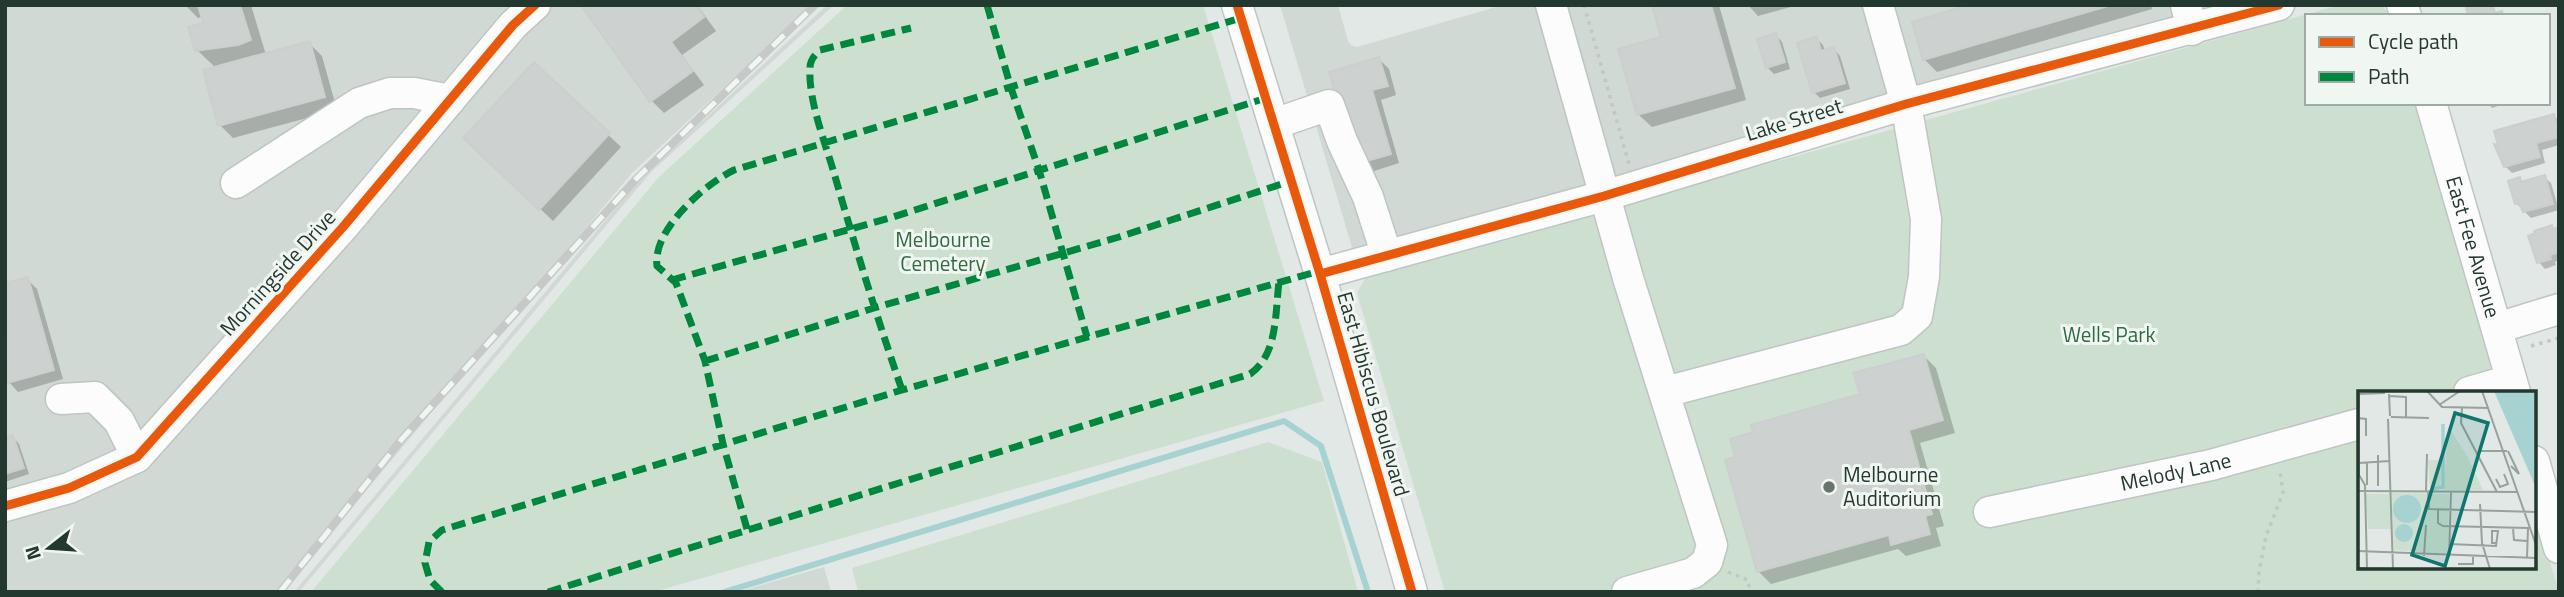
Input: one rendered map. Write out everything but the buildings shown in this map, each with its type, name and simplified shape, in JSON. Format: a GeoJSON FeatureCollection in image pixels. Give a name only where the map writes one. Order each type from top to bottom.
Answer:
{"type":"FeatureCollection","features":[{"type":"Feature","properties":{"kind":"street","name":"Morningside Drive"},"geometry":{"type":"LineString","coordinates":[[5,506],[69,488],[137,457],[343,227],[450,100],[510,15],[535,5]]}},
{"type":"Feature","properties":{"kind":"street","name":"East Hibiscus Boulevard"},"geometry":{"type":"LineString","coordinates":[[1237,5],[1320,274],[1412,592]]}},
{"type":"Feature","properties":{"kind":"street"},"geometry":{"type":"LineString","coordinates":[[1551,5],[1604,196],[1712,545],[1707,562],[1693,573],[1628,592]]}},
{"type":"Feature","properties":{"kind":"street"},"geometry":{"type":"LineString","coordinates":[[1665,393],[1901,330],[1917,316],[1924,277],[1926,219],[1906,104],[1878,5]]}},
{"type":"Feature","properties":{"kind":"street","name":"Lake Street"},"geometry":{"type":"LineString","coordinates":[[1320,274],[1604,196],[2189,18],[2279,5]]}},
{"type":"Feature","properties":{"kind":"street"},"geometry":{"type":"LineString","coordinates":[[236,183],[359,103],[390,93],[414,93],[450,100]]}},
{"type":"Feature","properties":{"kind":"street"},"geometry":{"type":"LineString","coordinates":[[1274,124],[1329,105],[1368,197],[1387,256]]}},
{"type":"Feature","properties":{"kind":"street","name":"East Fee Avenue"},"geometry":{"type":"LineString","coordinates":[[2432,105],[2513,386]]}},
{"type":"Feature","properties":{"kind":"street"},"geometry":{"type":"LineString","coordinates":[[2497,328],[2559,309]]}},
{"type":"Feature","properties":{"kind":"street"},"geometry":{"type":"LineString","coordinates":[[2476,391],[2513,386]]}},
{"type":"Feature","properties":{"kind":"street"},"geometry":{"type":"LineString","coordinates":[[61,399],[95,397],[119,421],[137,457]]}},
{"type":"Feature","properties":{"kind":"street","name":"Melody Lane"},"geometry":{"type":"LineString","coordinates":[[1989,512],[2198,468],[2358,425]]}},
{"type":"Feature","properties":{"kind":"street"},"geometry":{"type":"LineString","coordinates":[[2536,468],[2559,548]]}},
{"type":"Feature","properties":{"kind":"path"},"geometry":{"type":"LineString","coordinates":[[1584,5],[1627,164],[1640,161]]}},
{"type":"Feature","properties":{"kind":"path"},"geometry":{"type":"LineString","coordinates":[[2258,592],[2266,536],[2283,493],[2277,448]]}},
{"type":"Feature","properties":{"kind":"path"},"geometry":{"type":"LineString","coordinates":[[1707,562],[1748,580],[1750,592]]}},
{"type":"Feature","properties":{"kind":"shaded area"},"geometry":{"type":"Polygon","coordinates":[[[5,5],[813,5],[632,173],[281,592],[5,592],[5,5]]]}},
{"type":"Feature","properties":{"kind":"shaded area"},"geometry":{"type":"Polygon","coordinates":[[[827,5],[834,5],[651,172],[299,592],[294,592],[640,179],[827,5]]]}},
{"type":"Feature","properties":{"kind":"shaded area"},"geometry":{"type":"Polygon","coordinates":[[[1280,5],[1338,5],[1348,41],[1357,47],[1503,5],[1539,5],[1590,189],[1354,254],[1280,5]]]}},
{"type":"Feature","properties":{"kind":"shaded area"},"geometry":{"type":"Polygon","coordinates":[[[1563,5],[1866,5],[1892,98],[1613,183],[1563,5]]]}},
{"type":"Feature","properties":{"kind":"shaded area"},"geometry":{"type":"Polygon","coordinates":[[[1890,5],[2174,5],[2178,23],[1915,91],[1890,5]]]}},
{"type":"Feature","properties":{"kind":"shaded area"},"geometry":{"type":"Polygon","coordinates":[[[824,567],[831,592],[737,592],[824,567]]]}},
{"type":"Feature","properties":{"kind":"green space","name":"Melbourne Cemetery"},"geometry":{"type":"Polygon","coordinates":[[[847,5],[1203,5],[1324,401],[653,592],[311,592],[659,177],[847,5]]]}},
{"type":"Feature","properties":{"kind":"green space","name":"Wells Park"},"geometry":{"type":"Polygon","coordinates":[[[2340,5],[2382,5],[2388,14],[2308,14],[2340,5]]]}},
{"type":"Feature","properties":{"kind":"green space","name":"Wells Park"},"geometry":{"type":"Polygon","coordinates":[[[2305,15],[2305,105],[2417,105],[2501,391],[2358,391],[2358,569],[2536,569],[2536,515],[2559,592],[1445,592],[1357,293],[1367,275],[2305,15]]]}},
{"type":"Feature","properties":{"kind":"green space"},"geometry":{"type":"Polygon","coordinates":[[[1268,442],[1322,462],[1358,592],[858,592],[852,568],[1268,442]]]}},
{"type":"Feature","properties":{"kind":"waterway"},"geometry":{"type":"LineString","coordinates":[[724,592],[1284,421],[1321,446],[1368,592]]}},
{"type":"Feature","properties":{"kind":"railway"},"geometry":{"type":"LineString","coordinates":[[280,592],[401,440],[636,179],[815,5]]}},
{"type":"Feature","properties":{"kind":"marked path"},"geometry":{"type":"LineString","coordinates":[[987,5],[1039,170],[1087,337]]}},
{"type":"Feature","properties":{"kind":"marked path"},"geometry":{"type":"LineString","coordinates":[[747,529],[723,444],[705,361],[676,283],[657,266],[663,238],[683,210],[709,186],[734,170],[1241,18]]}},
{"type":"Feature","properties":{"kind":"marked path"},"geometry":{"type":"LineString","coordinates":[[902,390],[866,282],[818,121],[810,68],[813,58],[820,50],[911,28]]}},
{"type":"Feature","properties":{"kind":"marked path"},"geometry":{"type":"LineString","coordinates":[[672,280],[893,217],[1266,98]]}},
{"type":"Feature","properties":{"kind":"marked path"},"geometry":{"type":"LineString","coordinates":[[705,361],[874,308],[1119,237],[1291,181]]}},
{"type":"Feature","properties":{"kind":"marked path"},"geometry":{"type":"LineString","coordinates":[[442,592],[430,580],[425,563],[429,542],[442,530],[902,390],[1319,271]]}},
{"type":"Feature","properties":{"kind":"marked path"},"geometry":{"type":"LineString","coordinates":[[548,592],[1250,374],[1266,356],[1270,345],[1274,332],[1279,282]]}},
{"type":"Feature","properties":{"kind":"cycle path"},"geometry":{"type":"LineString","coordinates":[[5,506],[69,488],[137,457],[343,227],[513,25],[535,5]]}},
{"type":"Feature","properties":{"kind":"cycle path"},"geometry":{"type":"LineString","coordinates":[[1237,5],[1320,274],[1412,592]]}},
{"type":"Feature","properties":{"kind":"cycle path"},"geometry":{"type":"LineString","coordinates":[[1320,274],[1604,196],[1906,104],[2279,5]]}},
{"type":"Feature","properties":{"kind":"place","name":"Melbourne Auditorium"},"geometry":{"type":"Point","coordinates":[1829,487]}}]}
